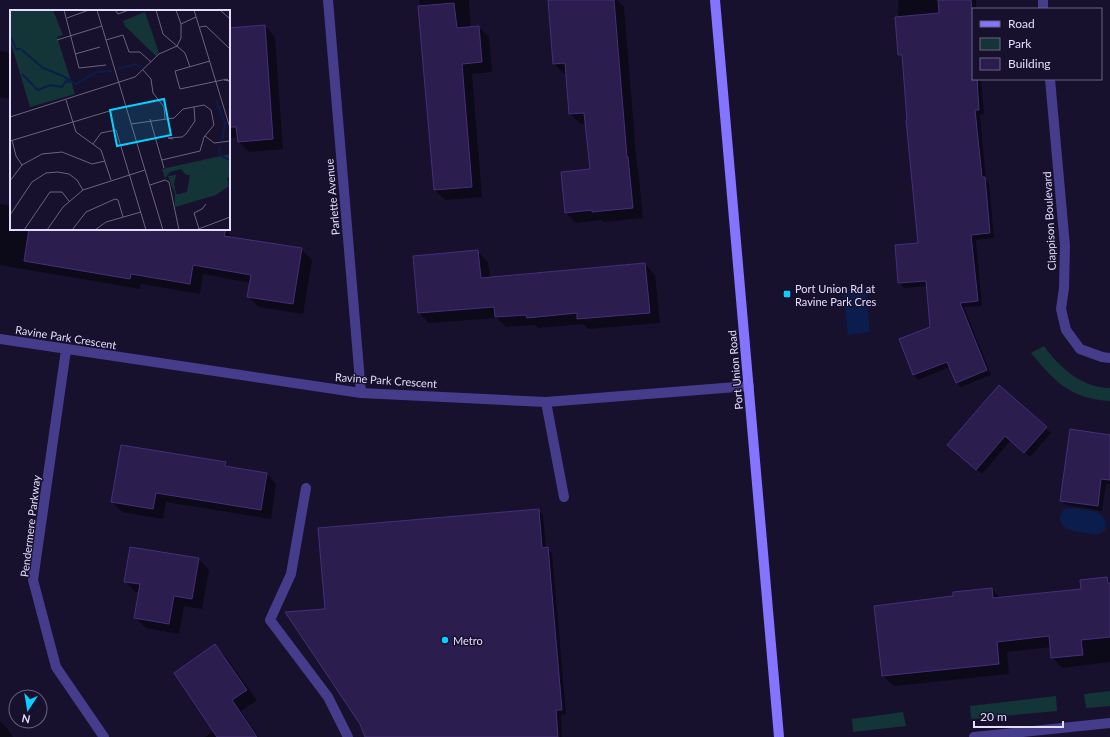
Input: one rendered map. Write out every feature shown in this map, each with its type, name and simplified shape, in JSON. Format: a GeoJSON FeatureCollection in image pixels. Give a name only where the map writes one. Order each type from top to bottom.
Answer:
{"type":"FeatureCollection","features":[{"type":"Feature","properties":{"kind":"main road","name":"Port Union Road"},"geometry":{"type":"LineString","coordinates":[[715,0],[779,737]]}},
{"type":"Feature","properties":{"kind":"street","name":"Parlette Avenue"},"geometry":{"type":"LineString","coordinates":[[328,0],[361,393]]}},
{"type":"Feature","properties":{"kind":"street","name":"Clappison Boulevard"},"geometry":{"type":"LineString","coordinates":[[1050,80],[1065,246],[1064,288],[1061,309],[1062,316],[1066,330],[1080,349],[1102,358],[1110,358]]}},
{"type":"Feature","properties":{"kind":"street","name":"Ravine Park Crescent"},"geometry":{"type":"LineString","coordinates":[[0,339],[361,393],[546,402],[749,386]]}},
{"type":"Feature","properties":{"kind":"street","name":"Pendermere Parkway"},"geometry":{"type":"LineString","coordinates":[[66,350],[34,580],[56,667],[104,737]]}},
{"type":"Feature","properties":{"kind":"street"},"geometry":{"type":"LineString","coordinates":[[546,402],[564,497]]}},
{"type":"Feature","properties":{"kind":"street"},"geometry":{"type":"LineString","coordinates":[[306,488],[291,574],[270,620],[328,697],[348,737]]}},
{"type":"Feature","properties":{"kind":"street"},"geometry":{"type":"LineString","coordinates":[[974,737],[1110,723]]}},
{"type":"Feature","properties":{"kind":"green space"},"geometry":{"type":"Polygon","coordinates":[[[1044,346],[1064,369],[1072,375],[1090,384],[1110,388],[1110,401],[1096,400],[1074,393],[1056,380],[1031,353],[1044,346]]]}},
{"type":"Feature","properties":{"kind":"green space"},"geometry":{"type":"Polygon","coordinates":[[[1110,691],[1110,706],[1086,708],[1084,694],[1110,691]]]}},
{"type":"Feature","properties":{"kind":"green space"},"geometry":{"type":"Polygon","coordinates":[[[1056,696],[1057,711],[971,719],[970,706],[1056,696]]]}},
{"type":"Feature","properties":{"kind":"green space"},"geometry":{"type":"Polygon","coordinates":[[[903,712],[906,726],[853,732],[852,719],[903,712]]]}},
{"type":"Feature","properties":{"kind":"water"},"geometry":{"type":"Polygon","coordinates":[[[866,287],[870,332],[848,335],[843,290],[866,287]]]}},
{"type":"Feature","properties":{"kind":"water"},"geometry":{"type":"Polygon","coordinates":[[[1069,508],[1088,510],[1100,514],[1106,523],[1105,530],[1097,535],[1073,531],[1063,526],[1060,516],[1064,509],[1069,508]]]}},
{"type":"Feature","properties":{"kind":"building"},"geometry":{"type":"Polygon","coordinates":[[[548,0],[614,0],[627,157],[633,208],[565,213],[561,172],[590,169],[584,113],[569,114],[565,63],[553,64],[548,0]]]}},
{"type":"Feature","properties":{"kind":"building"},"geometry":{"type":"Polygon","coordinates":[[[938,0],[971,0],[972,80],[977,80],[979,110],[975,110],[982,177],[985,177],[990,233],[971,235],[978,301],[960,303],[987,370],[956,383],[947,362],[913,375],[899,339],[930,327],[926,281],[898,283],[895,245],[918,243],[906,120],[902,55],[898,55],[895,17],[939,13],[938,0]]]}},
{"type":"Feature","properties":{"kind":"building"},"geometry":{"type":"Polygon","coordinates":[[[454,3],[457,28],[479,26],[482,62],[462,64],[472,187],[434,190],[418,6],[454,3]]]}},
{"type":"Feature","properties":{"kind":"building"},"geometry":{"type":"Polygon","coordinates":[[[265,25],[273,139],[238,142],[236,127],[230,127],[230,28],[265,25]]]}},
{"type":"Feature","properties":{"kind":"building"},"geometry":{"type":"Polygon","coordinates":[[[29,230],[226,230],[224,236],[302,248],[293,304],[247,297],[251,275],[193,265],[190,284],[131,274],[130,279],[24,261],[29,230]]]}},
{"type":"Feature","properties":{"kind":"building"},"geometry":{"type":"Polygon","coordinates":[[[478,250],[481,278],[645,263],[650,313],[577,319],[577,313],[527,318],[526,315],[495,317],[494,307],[418,313],[413,256],[478,250]]]}},
{"type":"Feature","properties":{"kind":"building"},"geometry":{"type":"Polygon","coordinates":[[[999,385],[1047,427],[1024,453],[1005,436],[976,470],[947,445],[999,385]]]}},
{"type":"Feature","properties":{"kind":"building"},"geometry":{"type":"Polygon","coordinates":[[[1070,429],[1110,435],[1110,480],[1101,479],[1098,506],[1060,501],[1070,429]]]}},
{"type":"Feature","properties":{"kind":"building"},"geometry":{"type":"Polygon","coordinates":[[[121,445],[226,462],[225,466],[267,473],[261,510],[156,493],[153,509],[111,502],[121,445]]]}},
{"type":"Feature","properties":{"kind":"building"},"geometry":{"type":"Polygon","coordinates":[[[539,509],[542,548],[548,547],[562,710],[556,710],[558,737],[365,737],[360,724],[285,612],[325,609],[318,528],[539,509]]]}},
{"type":"Feature","properties":{"kind":"building"},"geometry":{"type":"Polygon","coordinates":[[[130,547],[199,558],[192,599],[174,596],[169,624],[134,618],[140,584],[124,582],[130,547]]]}},
{"type":"Feature","properties":{"kind":"building"},"geometry":{"type":"Polygon","coordinates":[[[1107,577],[1108,583],[1110,583],[1110,637],[1081,640],[1083,655],[1051,658],[1049,636],[997,642],[999,664],[882,676],[874,606],[953,596],[953,592],[992,588],[993,598],[1081,589],[1080,580],[1107,577]]]}},
{"type":"Feature","properties":{"kind":"building"},"geometry":{"type":"Polygon","coordinates":[[[215,644],[247,690],[232,700],[257,737],[217,737],[174,673],[215,644]]]}},
{"type":"Feature","properties":{"kind":"place","name":"Port Union Rd at Ravine Park Cres"},"geometry":{"type":"Point","coordinates":[787,294]}},
{"type":"Feature","properties":{"kind":"place","name":"Metro"},"geometry":{"type":"Point","coordinates":[445,640]}}]}
